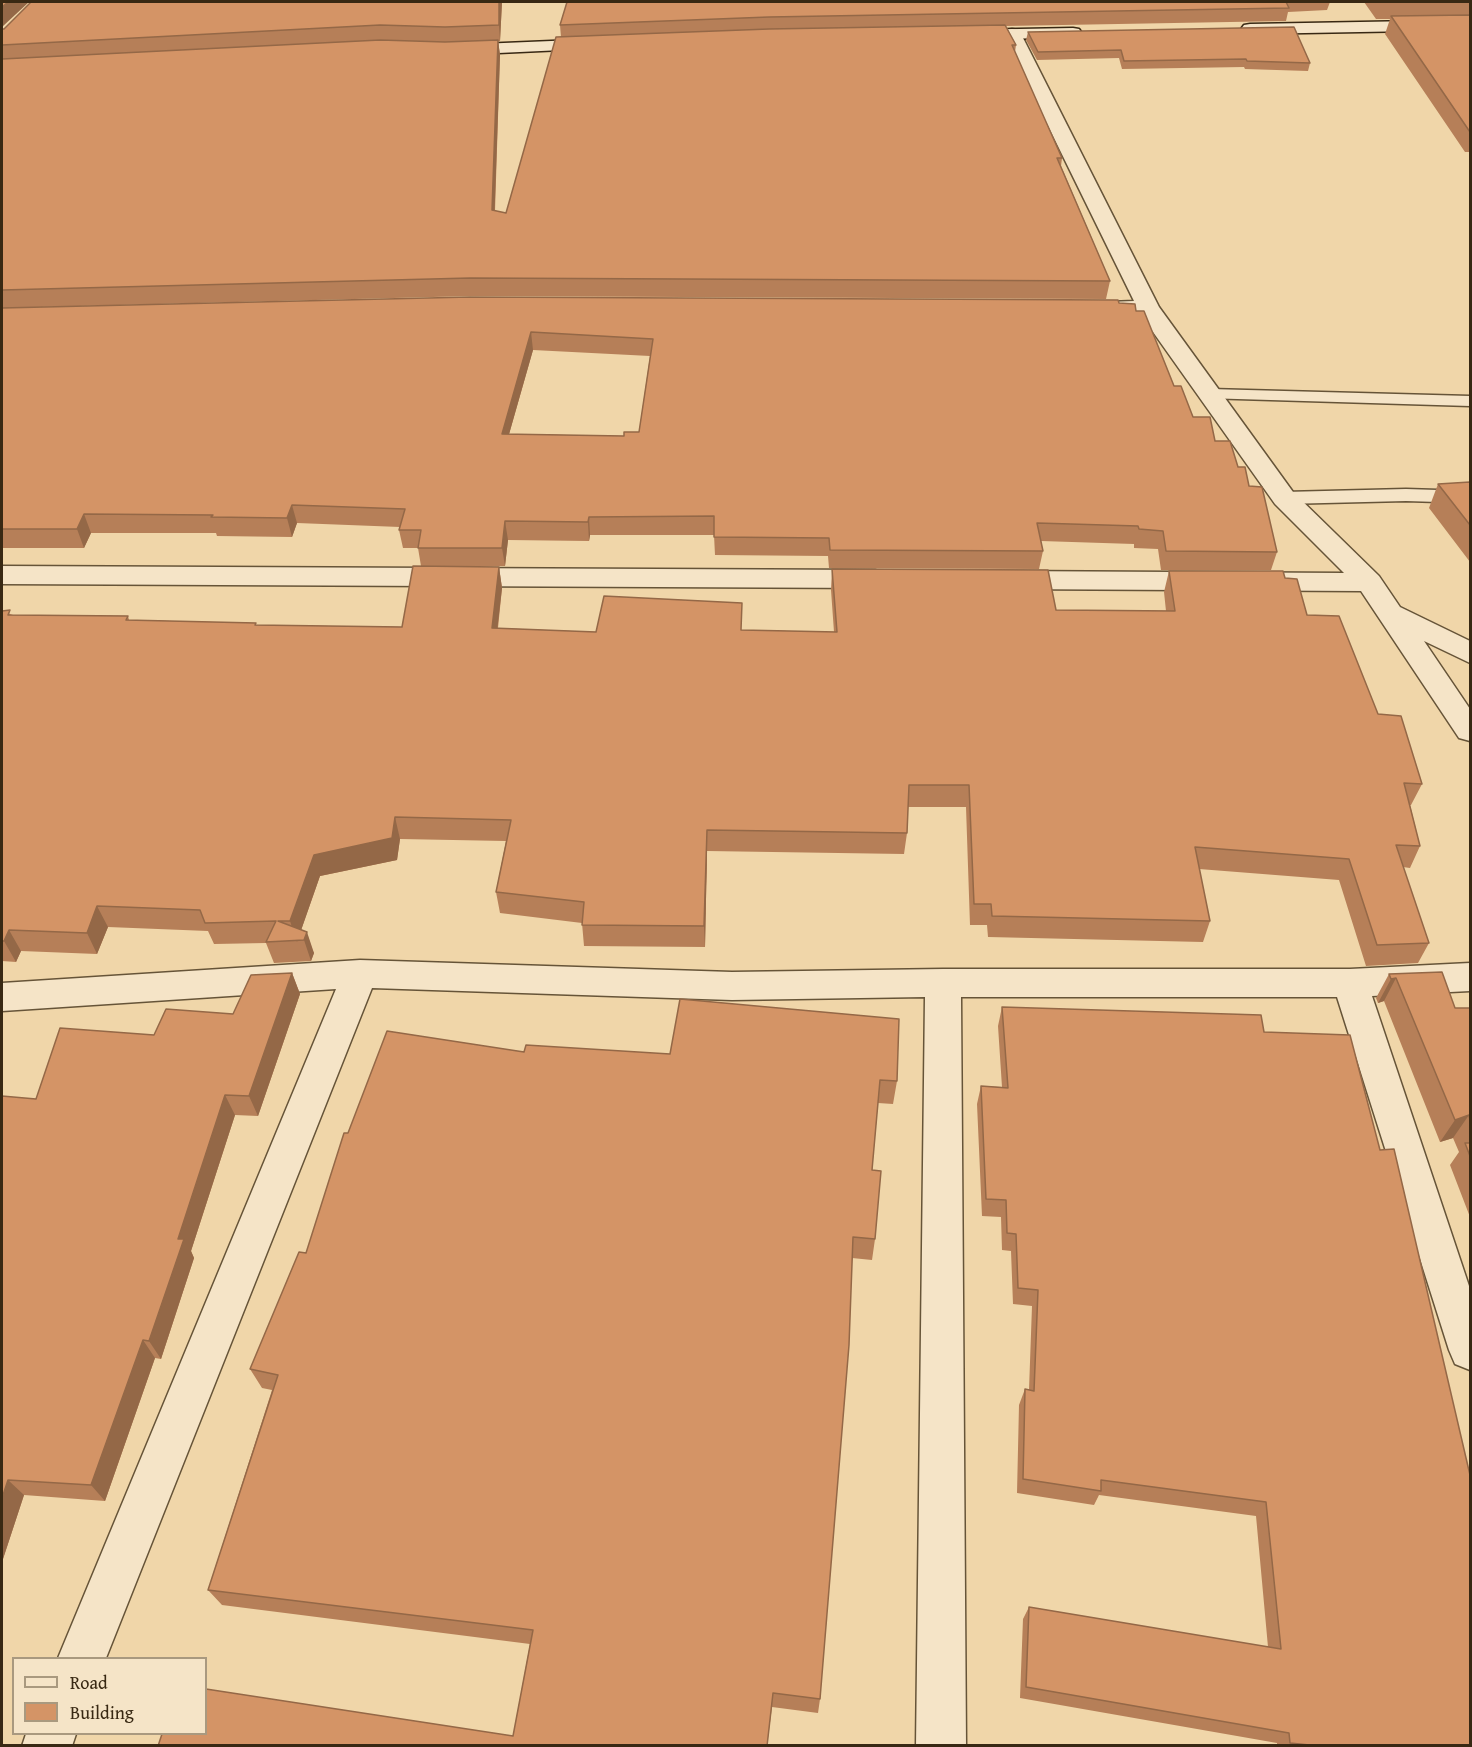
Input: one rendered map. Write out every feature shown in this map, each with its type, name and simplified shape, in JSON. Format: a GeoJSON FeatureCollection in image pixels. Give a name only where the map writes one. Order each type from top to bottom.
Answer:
{"type":"FeatureCollection","features":[{"type":"Feature","properties":{"kind":"street"},"geometry":{"type":"LineString","coordinates":[[1237,29],[1470,25]]}},
{"type":"Feature","properties":{"kind":"street"},"geometry":{"type":"LineString","coordinates":[[942,35],[1086,32]]}},
{"type":"Feature","properties":{"kind":"street"},"geometry":{"type":"LineString","coordinates":[[1012,34],[1148,308],[1284,498],[1369,582],[1470,731]]}},
{"type":"Feature","properties":{"kind":"street"},"geometry":{"type":"LineString","coordinates":[[439,50],[614,43]]}},
{"type":"Feature","properties":{"kind":"street"},"geometry":{"type":"LineString","coordinates":[[1065,308],[1148,308]]}},
{"type":"Feature","properties":{"kind":"street"},"geometry":{"type":"LineString","coordinates":[[2,575],[901,579]]}},
{"type":"Feature","properties":{"kind":"street"},"geometry":{"type":"LineString","coordinates":[[973,580],[1369,582]]}},
{"type":"Feature","properties":{"kind":"street"},"geometry":{"type":"LineString","coordinates":[[1390,613],[1470,653]]}},
{"type":"Feature","properties":{"kind":"street"},"geometry":{"type":"LineString","coordinates":[[83,1657],[360,974]]}},
{"type":"Feature","properties":{"kind":"street"},"geometry":{"type":"LineString","coordinates":[[2,997],[360,974],[732,986],[943,983],[1350,983],[1470,977]]}},
{"type":"Feature","properties":{"kind":"street"},"geometry":{"type":"LineString","coordinates":[[941,1746],[943,983]]}},
{"type":"Feature","properties":{"kind":"street"},"geometry":{"type":"LineString","coordinates":[[1350,983],[1470,1350]]}},
{"type":"Feature","properties":{"kind":"lane"},"geometry":{"type":"LineString","coordinates":[[1210,394],[1470,401]]}},
{"type":"Feature","properties":{"kind":"lane"},"geometry":{"type":"LineString","coordinates":[[1284,498],[1406,495],[1470,497]]}},
{"type":"Feature","properties":{"kind":"building"},"geometry":{"type":"Polygon","coordinates":[[[31,2],[499,2],[499,25],[445,27],[380,25],[2,45],[2,29],[31,2]]]}},
{"type":"Feature","properties":{"kind":"building"},"geometry":{"type":"Polygon","coordinates":[[[567,2],[1286,2],[1289,8],[769,17],[560,25],[567,2]]]}},
{"type":"Feature","properties":{"kind":"building"},"geometry":{"type":"Polygon","coordinates":[[[1470,15],[1470,132],[1391,16],[1470,15]]]}},
{"type":"Feature","properties":{"kind":"building"},"geometry":{"type":"Polygon","coordinates":[[[1005,25],[1016,45],[1012,45],[1062,158],[1057,158],[1110,281],[470,278],[2,290],[2,59],[380,40],[445,42],[498,40],[492,210],[506,213],[556,37],[769,29],[1005,25]]]}},
{"type":"Feature","properties":{"kind":"building"},"geometry":{"type":"Polygon","coordinates":[[[1294,27],[1310,63],[1247,61],[1246,59],[1124,61],[1121,50],[1038,52],[1028,32],[1294,27]]]}},
{"type":"Feature","properties":{"kind":"building"},"geometry":{"type":"Polygon","coordinates":[[[470,297],[1118,300],[1119,303],[1135,304],[1136,311],[1144,311],[1174,386],[1181,386],[1193,417],[1210,417],[1215,441],[1230,441],[1238,467],[1245,467],[1249,486],[1262,487],[1277,552],[1166,551],[1163,531],[1139,529],[1138,526],[1037,523],[1043,551],[830,550],[829,538],[714,537],[714,516],[589,517],[588,522],[505,521],[502,548],[418,548],[421,530],[399,530],[405,509],[292,505],[287,518],[84,514],[77,529],[2,529],[2,308],[470,297]],[[531,332],[502,434],[624,436],[624,432],[639,432],[653,339],[531,332]]]}},
{"type":"Feature","properties":{"kind":"building"},"geometry":{"type":"Polygon","coordinates":[[[1470,482],[1470,525],[1438,484],[1470,482]]]}},
{"type":"Feature","properties":{"kind":"building"},"geometry":{"type":"Polygon","coordinates":[[[413,566],[499,567],[492,628],[596,632],[604,596],[742,603],[741,630],[837,632],[832,569],[1048,570],[1056,610],[1175,611],[1169,571],[1283,571],[1285,578],[1297,579],[1307,615],[1339,616],[1378,714],[1401,716],[1422,784],[1404,783],[1420,846],[1396,845],[1429,943],[1377,945],[1349,859],[1195,847],[1210,921],[992,916],[991,904],[974,904],[969,785],[909,785],[907,833],[707,830],[704,926],[582,925],[584,902],[496,892],[511,820],[395,817],[392,838],[314,855],[290,921],[278,921],[307,932],[304,940],[266,942],[276,921],[205,923],[200,910],[97,906],[87,933],[9,930],[2,941],[2,611],[10,610],[8,615],[128,616],[126,620],[402,627],[413,566]]]}},
{"type":"Feature","properties":{"kind":"building"},"geometry":{"type":"Polygon","coordinates":[[[1442,972],[1455,1008],[1470,1008],[1470,1120],[1469,1115],[1455,1120],[1396,978],[1391,979],[1389,974],[1442,972]]]}},
{"type":"Feature","properties":{"kind":"building"},"geometry":{"type":"Polygon","coordinates":[[[292,973],[249,1096],[225,1095],[178,1239],[184,1239],[149,1341],[143,1340],[91,1485],[8,1480],[2,1498],[2,1096],[36,1099],[60,1028],[154,1035],[166,1009],[233,1014],[251,975],[292,973]]]}},
{"type":"Feature","properties":{"kind":"building"},"geometry":{"type":"Polygon","coordinates":[[[680,999],[899,1019],[897,1081],[880,1080],[872,1170],[881,1171],[875,1239],[853,1237],[849,1345],[820,1699],[773,1693],[767,1746],[158,1746],[162,1735],[207,1735],[207,1689],[513,1736],[533,1630],[208,1590],[278,1375],[250,1369],[299,1252],[306,1253],[344,1133],[348,1133],[387,1031],[524,1052],[526,1045],[670,1054],[680,999]]]}},
{"type":"Feature","properties":{"kind":"building"},"geometry":{"type":"Polygon","coordinates":[[[1002,1007],[1261,1015],[1264,1032],[1350,1035],[1380,1150],[1394,1149],[1470,1475],[1470,1746],[1319,1746],[1290,1743],[1289,1733],[1026,1687],[1029,1607],[1281,1649],[1266,1502],[1101,1480],[1101,1491],[1023,1479],[1025,1389],[1034,1391],[1038,1290],[1018,1288],[1016,1234],[1007,1233],[1006,1200],[986,1199],[981,1086],[1008,1088],[1002,1007]]]}},
{"type":"Feature","properties":{"kind":"building"},"geometry":{"type":"Polygon","coordinates":[[[1465,1143],[1470,1143],[1470,1156],[1465,1143]]]}}]}
